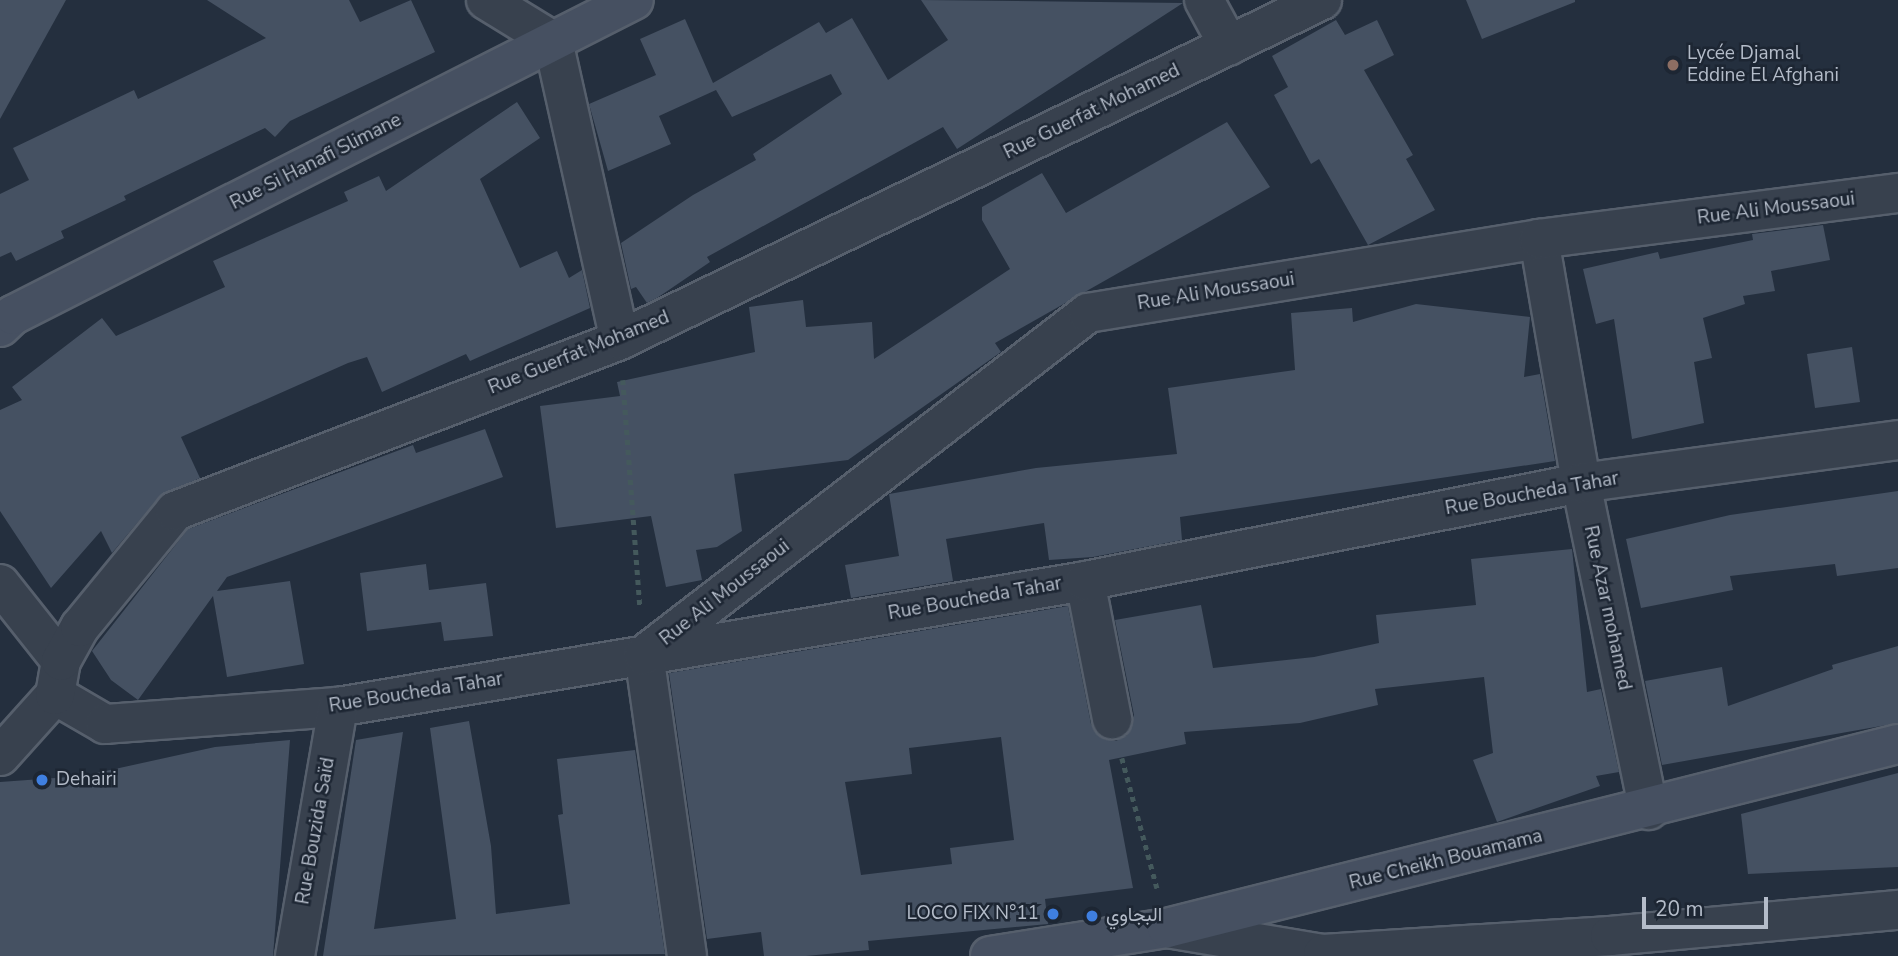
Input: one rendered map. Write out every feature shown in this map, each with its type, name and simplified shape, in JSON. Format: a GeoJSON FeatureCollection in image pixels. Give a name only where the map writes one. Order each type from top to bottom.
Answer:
{"type":"FeatureCollection","features":[{"type":"Feature","properties":{"kind":"street"},"geometry":{"type":"LineString","coordinates":[[486,0],[553,41],[620,340]]}},
{"type":"Feature","properties":{"kind":"street","name":"Rue Si Hanafi Slimane"},"geometry":{"type":"LineString","coordinates":[[0,327],[13,315],[634,0]]}},
{"type":"Feature","properties":{"kind":"street"},"geometry":{"type":"LineString","coordinates":[[1205,0],[1229,46]]}},
{"type":"Feature","properties":{"kind":"street","name":"Rue Guerfat Mohamed"},"geometry":{"type":"LineString","coordinates":[[0,756],[58,678],[80,627],[175,511],[620,340],[1322,0]]}},
{"type":"Feature","properties":{"kind":"street","name":"Rue Ali Moussaoui"},"geometry":{"type":"LineString","coordinates":[[644,655],[1088,313],[1539,239],[1898,193]]}},
{"type":"Feature","properties":{"kind":"street","name":"Rue Azar mohamed"},"geometry":{"type":"LineString","coordinates":[[1539,239],[1581,483],[1649,810]]}},
{"type":"Feature","properties":{"kind":"street","name":"Rue Boucheda Tahar"},"geometry":{"type":"LineString","coordinates":[[58,678],[105,724],[338,707],[1085,581],[1581,483],[1898,440]]}},
{"type":"Feature","properties":{"kind":"street"},"geometry":{"type":"LineString","coordinates":[[1085,581],[1112,719]]}},
{"type":"Feature","properties":{"kind":"street"},"geometry":{"type":"LineString","coordinates":[[0,584],[58,678]]}},
{"type":"Feature","properties":{"kind":"street"},"geometry":{"type":"LineString","coordinates":[[644,655],[687,956]]}},
{"type":"Feature","properties":{"kind":"street","name":"Rue Bouzida Saïd"},"geometry":{"type":"LineString","coordinates":[[295,956],[338,707]]}},
{"type":"Feature","properties":{"kind":"street","name":"Rue Cheikh Bouamama"},"geometry":{"type":"LineString","coordinates":[[990,956],[1167,928],[1649,810],[1898,744]]}},
{"type":"Feature","properties":{"kind":"street"},"geometry":{"type":"LineString","coordinates":[[1167,928],[1323,954],[1610,936],[1898,910]]}},
{"type":"Feature","properties":{"kind":"path"},"geometry":{"type":"LineString","coordinates":[[620,340],[644,655]]}},
{"type":"Feature","properties":{"kind":"path"},"geometry":{"type":"LineString","coordinates":[[1112,719],[1167,928]]}},
{"type":"Feature","properties":{"kind":"building"},"geometry":{"type":"Polygon","coordinates":[[[0,0],[66,0],[0,119],[0,0]]]}},
{"type":"Feature","properties":{"kind":"building"},"geometry":{"type":"Polygon","coordinates":[[[207,0],[349,0],[360,22],[411,0],[435,52],[290,121],[275,137],[265,128],[124,196],[126,200],[61,231],[64,238],[16,261],[11,252],[0,257],[0,194],[29,180],[13,148],[134,90],[138,99],[266,38],[207,0]]]}},
{"type":"Feature","properties":{"kind":"building"},"geometry":{"type":"Polygon","coordinates":[[[921,0],[1183,3],[957,149],[943,127],[707,257],[710,262],[657,298],[647,303],[636,287],[631,289],[621,243],[693,195],[756,160],[753,154],[842,94],[831,74],[732,117],[716,90],[659,116],[671,144],[608,171],[589,104],[656,75],[640,39],[685,19],[713,83],[819,22],[826,33],[852,18],[888,80],[948,40],[921,0]]]}},
{"type":"Feature","properties":{"kind":"building"},"geometry":{"type":"Polygon","coordinates":[[[1466,0],[1575,0],[1575,2],[1482,39],[1466,0]]]}},
{"type":"Feature","properties":{"kind":"building"},"geometry":{"type":"Polygon","coordinates":[[[1336,20],[1345,35],[1377,20],[1394,55],[1364,70],[1413,155],[1406,159],[1435,210],[1368,245],[1319,159],[1311,164],[1274,95],[1288,87],[1272,56],[1336,20]]]}},
{"type":"Feature","properties":{"kind":"building"},"geometry":{"type":"Polygon","coordinates":[[[517,102],[540,138],[480,179],[520,268],[557,251],[569,278],[582,270],[590,308],[470,361],[466,354],[382,392],[367,357],[181,437],[200,478],[159,497],[112,553],[101,531],[51,588],[0,511],[0,410],[22,400],[12,387],[102,318],[116,336],[225,287],[213,261],[348,201],[344,192],[379,176],[386,191],[517,102]]]}},
{"type":"Feature","properties":{"kind":"building"},"geometry":{"type":"Polygon","coordinates":[[[1227,122],[1270,187],[995,343],[1001,352],[848,460],[734,474],[742,531],[717,547],[696,550],[702,580],[666,587],[651,516],[556,528],[540,406],[620,396],[617,382],[755,352],[749,307],[803,300],[806,327],[872,322],[874,359],[1010,269],[982,220],[982,207],[1042,173],[1066,213],[1227,122]]]}},
{"type":"Feature","properties":{"kind":"building"},"geometry":{"type":"Polygon","coordinates":[[[1823,225],[1830,260],[1771,271],[1775,291],[1743,296],[1745,304],[1703,318],[1712,358],[1694,362],[1704,423],[1632,439],[1614,319],[1596,324],[1583,269],[1658,252],[1660,259],[1753,240],[1752,234],[1823,225]]]}},
{"type":"Feature","properties":{"kind":"building"},"geometry":{"type":"Polygon","coordinates":[[[1416,304],[1530,317],[1524,377],[1540,374],[1555,461],[1180,517],[1182,540],[1093,557],[1049,560],[1044,523],[946,539],[953,581],[851,598],[845,565],[899,556],[889,494],[1036,468],[1177,454],[1168,388],[1295,370],[1291,313],[1352,308],[1353,322],[1416,304]]]}},
{"type":"Feature","properties":{"kind":"building"},"geometry":{"type":"Polygon","coordinates":[[[1852,347],[1860,402],[1815,408],[1807,354],[1852,347]]]}},
{"type":"Feature","properties":{"kind":"building"},"geometry":{"type":"Polygon","coordinates":[[[485,429],[503,477],[227,577],[217,591],[290,581],[304,664],[227,677],[213,596],[138,700],[111,680],[92,651],[188,529],[413,445],[416,453],[485,429]]]}},
{"type":"Feature","properties":{"kind":"building"},"geometry":{"type":"Polygon","coordinates":[[[1898,491],[1898,568],[1837,576],[1835,564],[1730,576],[1733,590],[1641,608],[1626,539],[1730,515],[1898,491]]]}},
{"type":"Feature","properties":{"kind":"building"},"geometry":{"type":"Polygon","coordinates":[[[1572,549],[1587,692],[1601,689],[1619,772],[1596,776],[1600,786],[1497,822],[1473,760],[1493,753],[1484,677],[1375,689],[1378,705],[1300,723],[1184,732],[1186,744],[1109,760],[1133,888],[1045,899],[1048,924],[868,941],[869,950],[806,956],[764,956],[761,932],[707,939],[669,673],[1068,606],[1091,724],[1104,739],[1116,741],[1127,735],[1134,715],[1115,620],[1201,605],[1213,668],[1314,657],[1379,643],[1376,615],[1476,605],[1471,559],[1572,549]],[[1001,737],[909,748],[912,774],[845,782],[861,875],[952,864],[950,848],[1014,840],[1001,737]]]}},
{"type":"Feature","properties":{"kind":"building"},"geometry":{"type":"Polygon","coordinates":[[[426,564],[429,590],[486,583],[493,636],[444,641],[441,622],[367,631],[360,573],[426,564]]]}},
{"type":"Feature","properties":{"kind":"building"},"geometry":{"type":"Polygon","coordinates":[[[1898,646],[1898,723],[1662,765],[1645,681],[1722,667],[1728,706],[1833,669],[1832,665],[1898,646]]]}},
{"type":"Feature","properties":{"kind":"building"},"geometry":{"type":"Polygon","coordinates":[[[469,721],[491,846],[496,914],[570,904],[558,815],[563,814],[557,759],[635,750],[665,954],[323,956],[356,740],[403,732],[374,929],[456,919],[430,728],[469,721]]]}},
{"type":"Feature","properties":{"kind":"building"},"geometry":{"type":"Polygon","coordinates":[[[290,740],[273,956],[0,956],[0,782],[83,776],[215,747],[290,740]]]}},
{"type":"Feature","properties":{"kind":"building"},"geometry":{"type":"Polygon","coordinates":[[[1898,773],[1898,867],[1748,874],[1741,814],[1898,773]]]}},
{"type":"Feature","properties":{"kind":"place","name":"Lycée Djamal Eddine El Afghani"},"geometry":{"type":"Point","coordinates":[1673,65]}},
{"type":"Feature","properties":{"kind":"place","name":"Dehairi"},"geometry":{"type":"Point","coordinates":[42,780]}},
{"type":"Feature","properties":{"kind":"place","name":"LOCO FIX N°11"},"geometry":{"type":"Point","coordinates":[1053,914]}},
{"type":"Feature","properties":{"kind":"place","name":"البجاوي"},"geometry":{"type":"Point","coordinates":[1092,916]}}]}
